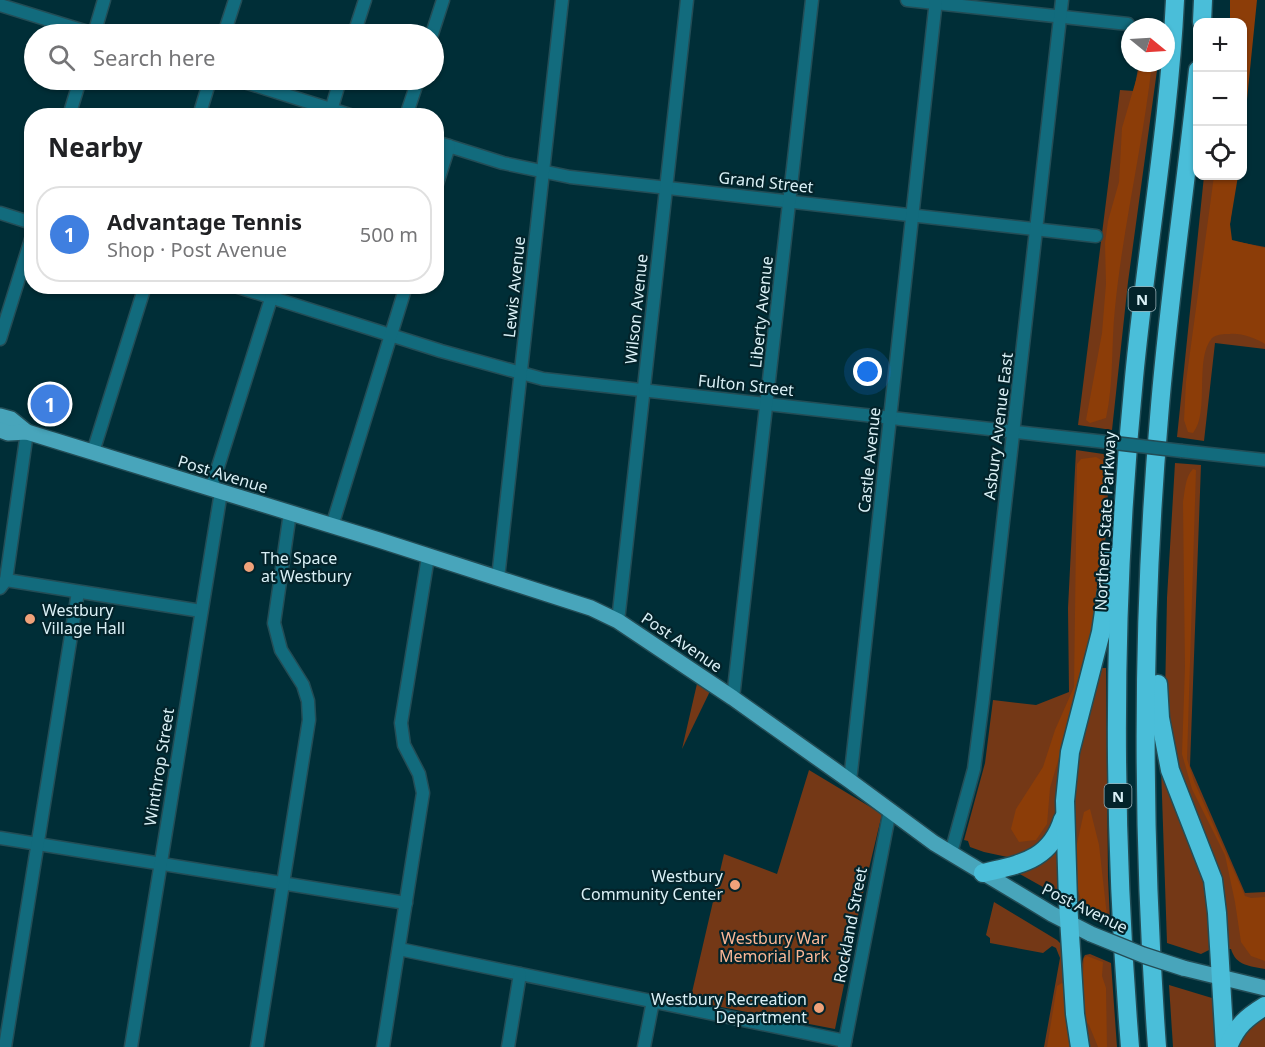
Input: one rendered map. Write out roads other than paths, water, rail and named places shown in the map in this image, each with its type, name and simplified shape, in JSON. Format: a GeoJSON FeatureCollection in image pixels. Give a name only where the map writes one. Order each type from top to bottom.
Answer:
{"type":"FeatureCollection","features":[{"type":"Feature","properties":{"kind":"highway","name":"Northern State Parkway"},"geometry":{"type":"LineString","coordinates":[[1130,1047],[1122,925],[1118,774],[1118,668],[1125,496],[1134,378],[1168,93],[1175,0]]}},
{"type":"Feature","properties":{"kind":"highway"},"geometry":{"type":"LineString","coordinates":[[1202,18],[1203,0]]}},
{"type":"Feature","properties":{"kind":"highway","name":"N"},"geometry":{"type":"LineString","coordinates":[[1157,1047],[1149,936],[1147,849],[1145,742],[1148,582],[1163,366],[1197,72]]}},
{"type":"Feature","properties":{"kind":"highway"},"geometry":{"type":"LineString","coordinates":[[1080,1047],[1075,1014],[1069,923],[1066,788],[1070,752],[1101,632],[1109,571],[1125,496]]}},
{"type":"Feature","properties":{"kind":"highway"},"geometry":{"type":"LineString","coordinates":[[1148,582],[1162,731],[1173,781],[1213,880],[1226,1047]]}},
{"type":"Feature","properties":{"kind":"highway"},"geometry":{"type":"LineString","coordinates":[[983,873],[1026,862],[1040,854],[1056,838],[1065,815]]}},
{"type":"Feature","properties":{"kind":"highway"},"geometry":{"type":"LineString","coordinates":[[1226,1047],[1244,1020],[1265,1006]]}},
{"type":"Feature","properties":{"kind":"main road","name":"Post Avenue"},"geometry":{"type":"LineString","coordinates":[[0,416],[11,419],[27,432]]}},
{"type":"Feature","properties":{"kind":"main road","name":"Post Avenue"},"geometry":{"type":"LineString","coordinates":[[0,430],[8,433],[27,432],[591,608],[618,621],[734,698],[934,843],[1069,923],[1143,955],[1183,968],[1265,988]]}},
{"type":"Feature","properties":{"kind":"street"},"geometry":{"type":"LineString","coordinates":[[97,24],[104,0]]}},
{"type":"Feature","properties":{"kind":"street"},"geometry":{"type":"LineString","coordinates":[[227,24],[235,0]]}},
{"type":"Feature","properties":{"kind":"street"},"geometry":{"type":"LineString","coordinates":[[357,24],[365,0]]}},
{"type":"Feature","properties":{"kind":"street"},"geometry":{"type":"LineString","coordinates":[[435,24],[443,0]]}},
{"type":"Feature","properties":{"kind":"street","name":"Lewis Avenue"},"geometry":{"type":"LineString","coordinates":[[498,578],[562,0]]}},
{"type":"Feature","properties":{"kind":"street","name":"Wilson Avenue"},"geometry":{"type":"LineString","coordinates":[[618,621],[687,0]]}},
{"type":"Feature","properties":{"kind":"street","name":"Liberty Avenue"},"geometry":{"type":"LineString","coordinates":[[734,698],[812,0]]}},
{"type":"Feature","properties":{"kind":"street"},"geometry":{"type":"LineString","coordinates":[[907,0],[1121,23]]}},
{"type":"Feature","properties":{"kind":"street","name":"Asbury Avenue East"},"geometry":{"type":"LineString","coordinates":[[951,853],[974,769],[1062,0]]}},
{"type":"Feature","properties":{"kind":"street","name":"Castle Avenue"},"geometry":{"type":"LineString","coordinates":[[850,781],[936,2]]}},
{"type":"Feature","properties":{"kind":"street"},"geometry":{"type":"LineString","coordinates":[[0,5],[62,24]]}},
{"type":"Feature","properties":{"kind":"street"},"geometry":{"type":"LineString","coordinates":[[71,108],[77,90]]}},
{"type":"Feature","properties":{"kind":"street"},"geometry":{"type":"LineString","coordinates":[[201,108],[207,90]]}},
{"type":"Feature","properties":{"kind":"street"},"geometry":{"type":"LineString","coordinates":[[267,90],[318,108]]}},
{"type":"Feature","properties":{"kind":"street"},"geometry":{"type":"LineString","coordinates":[[331,108],[337,90]]}},
{"type":"Feature","properties":{"kind":"street"},"geometry":{"type":"LineString","coordinates":[[409,108],[415,90]]}},
{"type":"Feature","properties":{"kind":"street","name":"Grand Street"},"geometry":{"type":"LineString","coordinates":[[444,144],[503,163],[570,177],[1096,236]]}},
{"type":"Feature","properties":{"kind":"street"},"geometry":{"type":"LineString","coordinates":[[444,162],[449,146]]}},
{"type":"Feature","properties":{"kind":"street"},"geometry":{"type":"LineString","coordinates":[[0,213],[24,220]]}},
{"type":"Feature","properties":{"kind":"street"},"geometry":{"type":"LineString","coordinates":[[0,339],[24,262]]}},
{"type":"Feature","properties":{"kind":"street"},"geometry":{"type":"LineString","coordinates":[[93,452],[142,294]]}},
{"type":"Feature","properties":{"kind":"street","name":"Winthrop Street"},"geometry":{"type":"LineString","coordinates":[[131,1047],[201,611],[216,490],[273,294]]}},
{"type":"Feature","properties":{"kind":"street","name":"Fulton Street"},"geometry":{"type":"LineString","coordinates":[[279,294],[390,335],[543,379],[1265,460]]}},
{"type":"Feature","properties":{"kind":"street"},"geometry":{"type":"LineString","coordinates":[[332,526],[403,294]]}},
{"type":"Feature","properties":{"kind":"street"},"geometry":{"type":"LineString","coordinates":[[27,432],[3,584],[78,591],[201,611]]}},
{"type":"Feature","properties":{"kind":"street"},"geometry":{"type":"LineString","coordinates":[[257,1047],[309,720],[308,701],[303,685],[281,650],[274,623],[290,513]]}},
{"type":"Feature","properties":{"kind":"street"},"geometry":{"type":"LineString","coordinates":[[383,1047],[423,793],[419,774],[404,746],[401,723],[428,557]]}},
{"type":"Feature","properties":{"kind":"street"},"geometry":{"type":"LineString","coordinates":[[5,1047],[78,591]]}},
{"type":"Feature","properties":{"kind":"street","name":"Rockland Street"},"geometry":{"type":"LineString","coordinates":[[844,1044],[890,810]]}},
{"type":"Feature","properties":{"kind":"street"},"geometry":{"type":"LineString","coordinates":[[0,838],[406,903]]}},
{"type":"Feature","properties":{"kind":"street"},"geometry":{"type":"LineString","coordinates":[[399,949],[844,1044]]}},
{"type":"Feature","properties":{"kind":"street"},"geometry":{"type":"LineString","coordinates":[[508,1047],[520,974]]}},
{"type":"Feature","properties":{"kind":"street"},"geometry":{"type":"LineString","coordinates":[[644,1047],[653,1002]]}},
{"type":"Feature","properties":{"kind":"place","name":"Advantage Tennis"},"geometry":{"type":"Point","coordinates":[50,404]}},
{"type":"Feature","properties":{"kind":"place","name":"The Space at Westbury"},"geometry":{"type":"Point","coordinates":[249,567]}},
{"type":"Feature","properties":{"kind":"place","name":"Westbury Village Hall"},"geometry":{"type":"Point","coordinates":[30,619]}},
{"type":"Feature","properties":{"kind":"place","name":"Westbury Community Center"},"geometry":{"type":"Point","coordinates":[735,885]}},
{"type":"Feature","properties":{"kind":"place","name":"Westbury Recreation Department"},"geometry":{"type":"Point","coordinates":[819,1008]}},
{"type":"Feature","properties":{"kind":"park label","name":"Westbury War Memorial Park"},"geometry":{"type":"Point","coordinates":[774,947]}}]}
